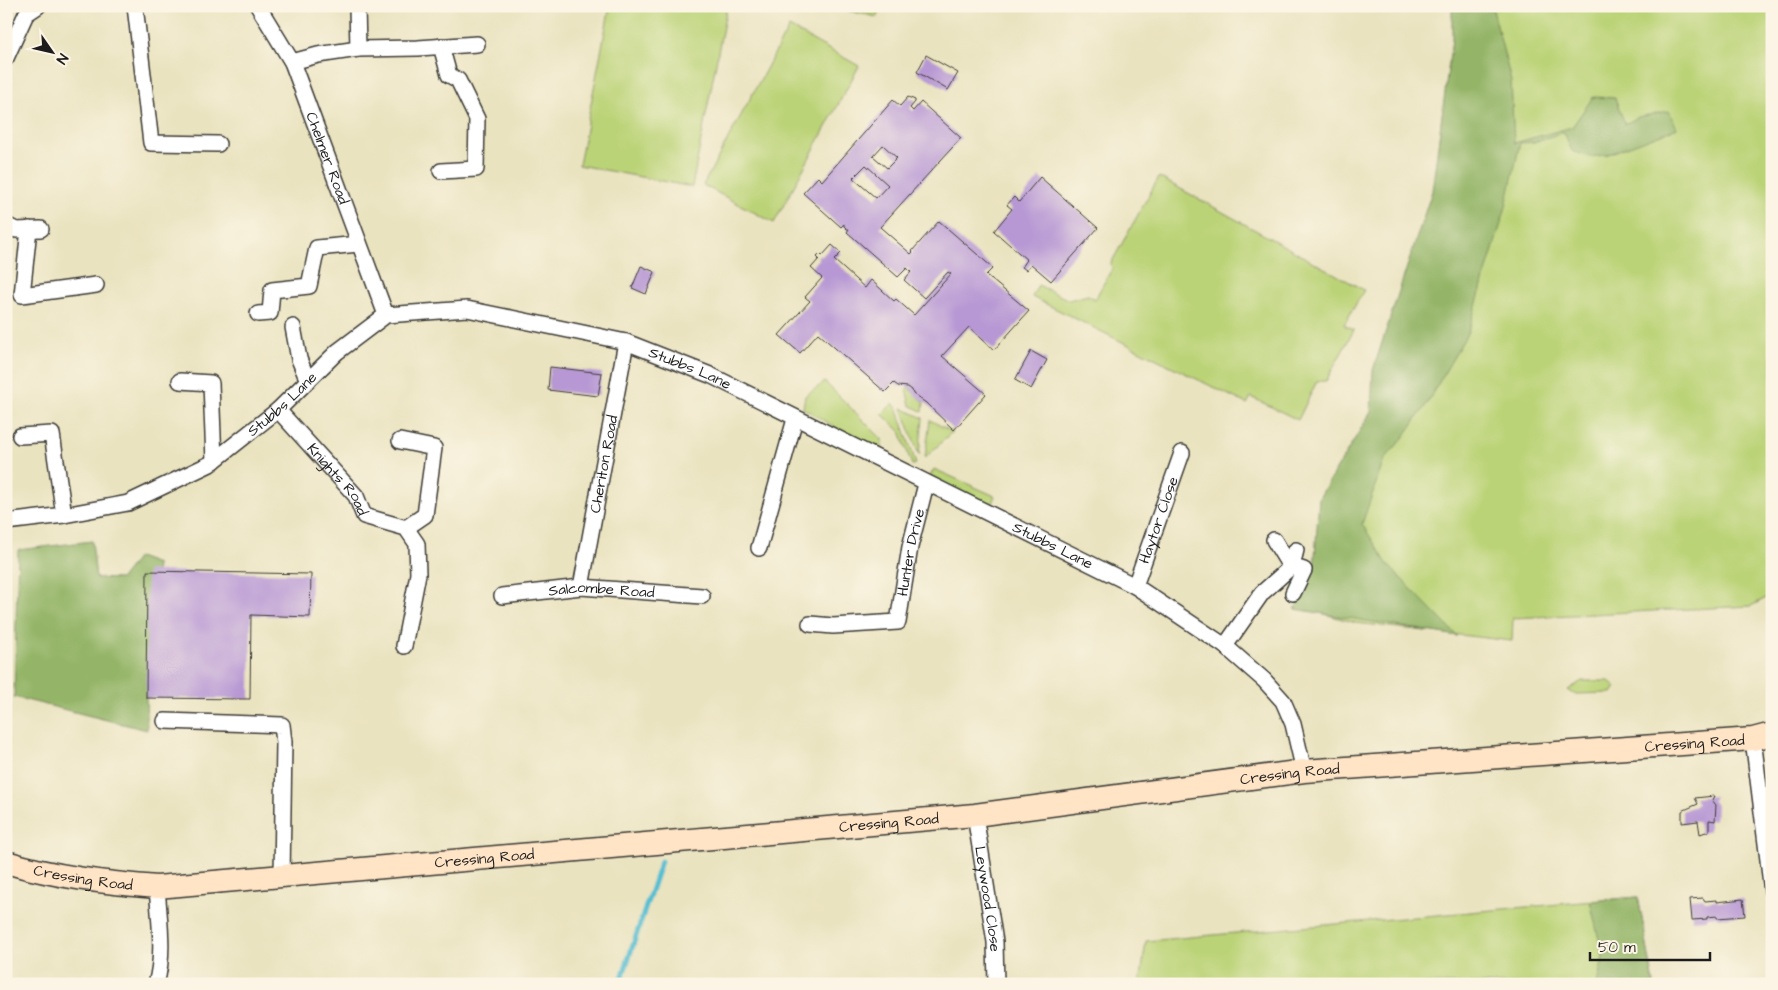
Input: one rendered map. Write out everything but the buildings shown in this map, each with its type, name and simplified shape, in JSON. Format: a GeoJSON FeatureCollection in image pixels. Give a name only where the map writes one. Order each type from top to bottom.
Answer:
{"type":"FeatureCollection","features":[{"type":"Feature","properties":{"kind":"street"},"geometry":{"type":"LineString","coordinates":[[6,58],[26,14],[38,6]]}},
{"type":"Feature","properties":{"kind":"street"},"geometry":{"type":"LineString","coordinates":[[135,6],[151,143],[218,144]]}},
{"type":"Feature","properties":{"kind":"street","name":"Chelmer Road"},"geometry":{"type":"LineString","coordinates":[[258,6],[292,62],[386,315]]}},
{"type":"Feature","properties":{"kind":"street"},"geometry":{"type":"LineString","coordinates":[[357,6],[358,49]]}},
{"type":"Feature","properties":{"kind":"street"},"geometry":{"type":"LineString","coordinates":[[292,62],[318,55],[358,49],[418,48],[477,44]]}},
{"type":"Feature","properties":{"kind":"street"},"geometry":{"type":"LineString","coordinates":[[441,46],[448,75],[458,80],[477,119],[476,169],[441,171]]}},
{"type":"Feature","properties":{"kind":"street"},"geometry":{"type":"LineString","coordinates":[[6,225],[16,230],[35,229],[22,295],[96,285]]}},
{"type":"Feature","properties":{"kind":"street"},"geometry":{"type":"LineString","coordinates":[[258,314],[270,313],[272,290],[309,286],[317,248],[360,244]]}},
{"type":"Feature","properties":{"kind":"street","name":"Stubbs Lane"},"geometry":{"type":"LineString","coordinates":[[6,522],[64,515],[128,503],[214,461],[278,410],[337,352],[386,315],[467,309],[626,342],[710,375],[795,419],[1135,586],[1225,646],[1264,680],[1282,701],[1293,724],[1304,771]]}},
{"type":"Feature","properties":{"kind":"street"},"geometry":{"type":"LineString","coordinates":[[293,327],[299,359],[308,381]]}},
{"type":"Feature","properties":{"kind":"street","name":"Cheriton Road"},"geometry":{"type":"LineString","coordinates":[[581,587],[626,342]]}},
{"type":"Feature","properties":{"kind":"street"},"geometry":{"type":"LineString","coordinates":[[180,381],[211,383],[214,461]]}},
{"type":"Feature","properties":{"kind":"street","name":"Knights Road"},"geometry":{"type":"LineString","coordinates":[[278,410],[356,496],[364,516],[406,528]]}},
{"type":"Feature","properties":{"kind":"street"},"geometry":{"type":"LineString","coordinates":[[759,548],[795,419]]}},
{"type":"Feature","properties":{"kind":"street"},"geometry":{"type":"LineString","coordinates":[[20,436],[52,434],[64,515]]}},
{"type":"Feature","properties":{"kind":"street"},"geometry":{"type":"LineString","coordinates":[[400,441],[434,448],[425,515],[406,528],[417,544],[418,574],[404,646]]}},
{"type":"Feature","properties":{"kind":"street","name":"Haytor Close"},"geometry":{"type":"LineString","coordinates":[[1135,586],[1182,453]]}},
{"type":"Feature","properties":{"kind":"street","name":"Hunter Drive"},"geometry":{"type":"LineString","coordinates":[[810,624],[833,626],[898,622],[910,548],[926,484]]}},
{"type":"Feature","properties":{"kind":"street"},"geometry":{"type":"LineString","coordinates":[[1274,540],[1288,563],[1304,570],[1293,593]]}},
{"type":"Feature","properties":{"kind":"street"},"geometry":{"type":"LineString","coordinates":[[1225,646],[1262,593],[1292,566],[1296,550]]}},
{"type":"Feature","properties":{"kind":"street","name":"Salcombe Road"},"geometry":{"type":"LineString","coordinates":[[502,596],[581,587],[702,596]]}},
{"type":"Feature","properties":{"kind":"street"},"geometry":{"type":"LineString","coordinates":[[164,721],[282,724],[284,742],[282,877]]}},
{"type":"Feature","properties":{"kind":"street"},"geometry":{"type":"LineString","coordinates":[[1762,736],[1772,892]]}},
{"type":"Feature","properties":{"kind":"street","name":"Cressing Road"},"geometry":{"type":"LineString","coordinates":[[6,862],[52,874],[95,882],[157,887],[975,815],[1304,771],[1762,736]]}},
{"type":"Feature","properties":{"kind":"street","name":"Leywood Close"},"geometry":{"type":"LineString","coordinates":[[975,815],[995,942],[996,984]]}},
{"type":"Feature","properties":{"kind":"street"},"geometry":{"type":"LineString","coordinates":[[156,984],[161,960],[157,887]]}},
{"type":"Feature","properties":{"kind":"green space"},"geometry":{"type":"Polygon","coordinates":[[[610,6],[727,6],[692,187],[579,165],[610,6]]]}},
{"type":"Feature","properties":{"kind":"green space"},"geometry":{"type":"Polygon","coordinates":[[[826,6],[879,6],[877,17],[826,6]]]}},
{"type":"Feature","properties":{"kind":"green space"},"geometry":{"type":"Polygon","coordinates":[[[1452,6],[1492,6],[1511,81],[1514,143],[1572,127],[1593,97],[1615,98],[1625,124],[1638,117],[1669,111],[1677,128],[1606,155],[1590,157],[1572,151],[1564,132],[1534,142],[1520,143],[1505,210],[1468,332],[1426,405],[1403,438],[1384,460],[1362,524],[1388,565],[1457,636],[1295,609],[1314,571],[1319,498],[1371,412],[1373,370],[1432,191],[1452,39],[1452,6]]]}},
{"type":"Feature","properties":{"kind":"green space"},"geometry":{"type":"Polygon","coordinates":[[[1483,6],[1772,6],[1772,576],[1770,596],[1751,606],[1513,618],[1512,641],[1356,623],[1303,608],[1471,273],[1483,6]]]}},
{"type":"Feature","properties":{"kind":"green space"},"geometry":{"type":"Polygon","coordinates":[[[789,27],[859,66],[774,223],[703,185],[789,27]]]}},
{"type":"Feature","properties":{"kind":"green space"},"geometry":{"type":"Polygon","coordinates":[[[1159,177],[1364,290],[1344,325],[1354,330],[1326,381],[1317,381],[1298,420],[1251,397],[1247,404],[1032,297],[1038,285],[1069,300],[1088,295],[1095,299],[1113,267],[1110,265],[1159,177]]]}},
{"type":"Feature","properties":{"kind":"green space"},"geometry":{"type":"Polygon","coordinates":[[[825,382],[882,439],[882,455],[803,408],[805,396],[825,382]]]}},
{"type":"Feature","properties":{"kind":"green space"},"geometry":{"type":"Polygon","coordinates":[[[908,387],[924,402],[923,412],[910,405],[906,389],[908,387]]]}},
{"type":"Feature","properties":{"kind":"green space"},"geometry":{"type":"Polygon","coordinates":[[[893,403],[898,410],[916,464],[912,465],[900,431],[882,414],[893,403]]]}},
{"type":"Feature","properties":{"kind":"green space"},"geometry":{"type":"Polygon","coordinates":[[[902,408],[923,418],[919,455],[902,408]]]}},
{"type":"Feature","properties":{"kind":"green space"},"geometry":{"type":"Polygon","coordinates":[[[930,420],[952,432],[925,458],[930,420]]]}},
{"type":"Feature","properties":{"kind":"green space"},"geometry":{"type":"Polygon","coordinates":[[[934,469],[995,496],[989,510],[929,478],[934,469]]]}},
{"type":"Feature","properties":{"kind":"green space"},"geometry":{"type":"Polygon","coordinates":[[[92,541],[96,578],[121,579],[138,557],[157,564],[146,698],[147,730],[14,697],[18,550],[92,541]]]}},
{"type":"Feature","properties":{"kind":"green space"},"geometry":{"type":"Polygon","coordinates":[[[1582,681],[1609,681],[1616,687],[1612,693],[1574,694],[1568,690],[1582,681]]]}},
{"type":"Feature","properties":{"kind":"green space"},"geometry":{"type":"Polygon","coordinates":[[[1638,897],[1654,984],[1140,984],[1146,941],[1638,897]]]}},
{"type":"Feature","properties":{"kind":"green space"},"geometry":{"type":"Polygon","coordinates":[[[1638,897],[1654,984],[1597,984],[1603,957],[1590,901],[1638,897]]]}},
{"type":"Feature","properties":{"kind":"waterway"},"geometry":{"type":"LineString","coordinates":[[620,984],[661,861]]}}]}
